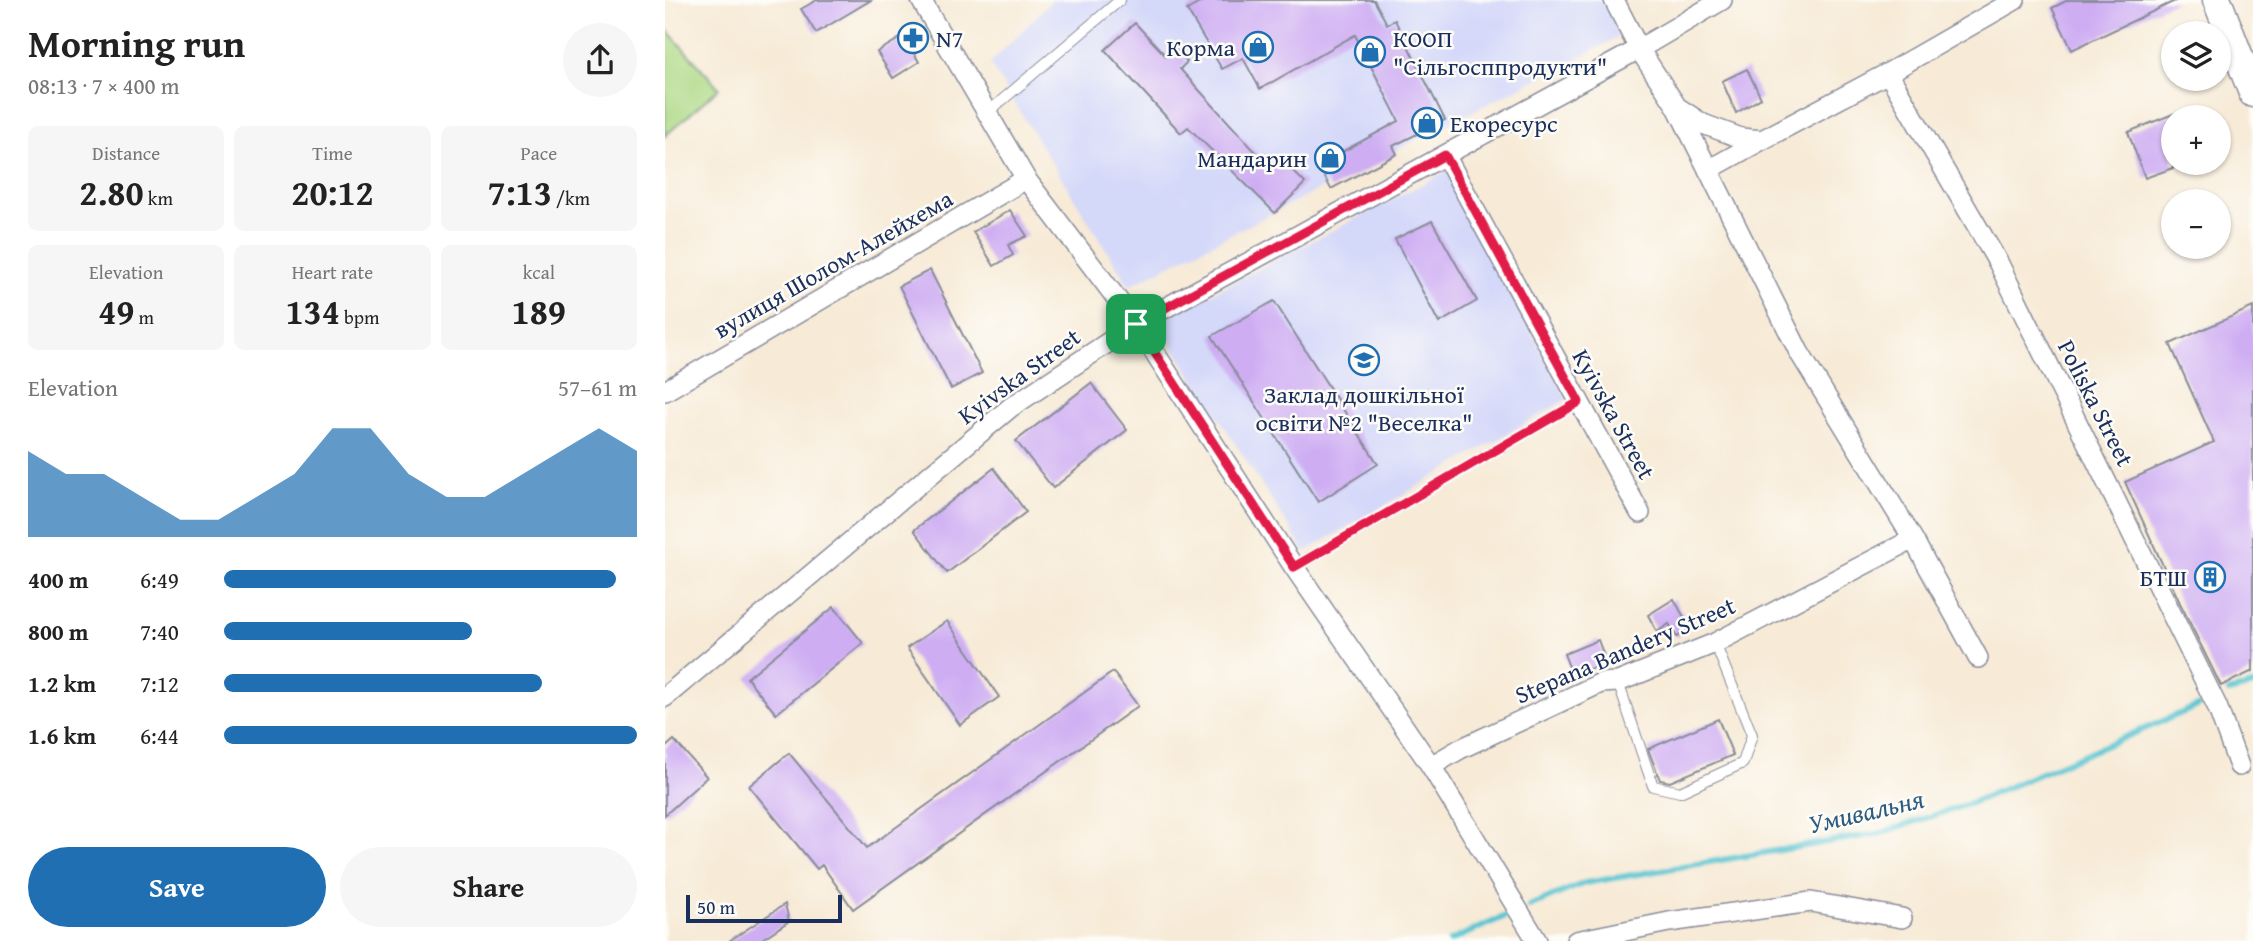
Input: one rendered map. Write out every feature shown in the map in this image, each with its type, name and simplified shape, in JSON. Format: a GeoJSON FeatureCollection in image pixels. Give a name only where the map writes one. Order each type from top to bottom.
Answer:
{"type":"FeatureCollection","features":[{"type":"Feature","properties":{"kind":"main road"},"geometry":{"type":"LineString","coordinates":[[2217,0],[2253,93]]}},
{"type":"Feature","properties":{"kind":"street"},"geometry":{"type":"LineString","coordinates":[[921,0],[1026,179],[1136,324],[1294,567],[1431,766],[1537,941]]}},
{"type":"Feature","properties":{"kind":"street"},"geometry":{"type":"LineString","coordinates":[[1614,0],[1639,49],[1677,107],[1799,352],[1913,539],[1978,658]]}},
{"type":"Feature","properties":{"kind":"street","name":"Kyivska Street"},"geometry":{"type":"LineString","coordinates":[[665,697],[1011,407],[1136,324],[1639,49],[1722,0]]}},
{"type":"Feature","properties":{"kind":"street"},"geometry":{"type":"LineString","coordinates":[[1708,170],[1888,73],[2015,0]]}},
{"type":"Feature","properties":{"kind":"street","name":"Poliska Street"},"geometry":{"type":"LineString","coordinates":[[1888,73],[2005,276],[2217,706],[2239,766]]}},
{"type":"Feature","properties":{"kind":"street"},"geometry":{"type":"LineString","coordinates":[[1677,107],[1703,124],[1741,138],[1762,140]]}},
{"type":"Feature","properties":{"kind":"street","name":"Kyivska Street"},"geometry":{"type":"LineString","coordinates":[[1445,155],[1640,513]]}},
{"type":"Feature","properties":{"kind":"street","name":"вулиця Шолом-Алейхема"},"geometry":{"type":"LineString","coordinates":[[665,391],[1026,179]]}},
{"type":"Feature","properties":{"kind":"street","name":"Stepana Bandery Street"},"geometry":{"type":"LineString","coordinates":[[1431,766],[1459,749],[1601,683],[1618,682],[1715,643],[1913,539]]}},
{"type":"Feature","properties":{"kind":"street"},"geometry":{"type":"LineString","coordinates":[[1576,941],[1669,922],[1811,902],[1902,918]]}},
{"type":"Feature","properties":{"kind":"lane"},"geometry":{"type":"LineString","coordinates":[[987,113],[1120,0]]}},
{"type":"Feature","properties":{"kind":"lane"},"geometry":{"type":"LineString","coordinates":[[1294,567],[1579,402]]}},
{"type":"Feature","properties":{"kind":"lane"},"geometry":{"type":"LineString","coordinates":[[1618,682],[1653,786],[1680,792],[1743,763],[1752,735],[1715,643]]}},
{"type":"Feature","properties":{"kind":"shaded area"},"geometry":{"type":"Polygon","coordinates":[[[1052,0],[1602,0],[1621,36],[1129,286],[990,64],[1052,0]]]}},
{"type":"Feature","properties":{"kind":"shaded area","name":"Заклад дошкільної освіти №2 \"Веселка\""},"geometry":{"type":"Polygon","coordinates":[[[1447,171],[1567,399],[1305,552],[1157,322],[1447,171]]]}},
{"type":"Feature","properties":{"kind":"green space"},"geometry":{"type":"Polygon","coordinates":[[[665,28],[719,88],[665,136],[665,28]]]}},
{"type":"Feature","properties":{"kind":"building"},"geometry":{"type":"Polygon","coordinates":[[[817,0],[871,0],[816,33],[801,9],[817,0]]]}},
{"type":"Feature","properties":{"kind":"building"},"geometry":{"type":"Polygon","coordinates":[[[1205,0],[1374,0],[1387,24],[1395,20],[1445,120],[1393,146],[1397,154],[1331,189],[1318,165],[1399,121],[1355,35],[1260,89],[1243,58],[1222,69],[1187,10],[1205,0]]]}},
{"type":"Feature","properties":{"kind":"building"},"geometry":{"type":"Polygon","coordinates":[[[2068,0],[2177,0],[2072,50],[2052,8],[2068,0]]]}},
{"type":"Feature","properties":{"kind":"building"},"geometry":{"type":"Polygon","coordinates":[[[1135,23],[1166,56],[1174,48],[1187,62],[1180,69],[1270,168],[1282,160],[1305,183],[1275,213],[1188,127],[1181,133],[1105,50],[1135,23]]]}},
{"type":"Feature","properties":{"kind":"building"},"geometry":{"type":"Polygon","coordinates":[[[904,36],[919,62],[893,78],[877,52],[904,36]]]}},
{"type":"Feature","properties":{"kind":"building"},"geometry":{"type":"Polygon","coordinates":[[[1747,69],[1761,98],[1736,113],[1722,81],[1747,69]]]}},
{"type":"Feature","properties":{"kind":"building"},"geometry":{"type":"Polygon","coordinates":[[[2161,119],[2161,172],[2145,178],[2128,132],[2161,119]]]}},
{"type":"Feature","properties":{"kind":"building"},"geometry":{"type":"Polygon","coordinates":[[[1010,210],[1027,236],[1008,245],[1013,255],[994,266],[973,232],[1010,210]]]}},
{"type":"Feature","properties":{"kind":"building"},"geometry":{"type":"Polygon","coordinates":[[[1432,221],[1477,301],[1439,323],[1395,239],[1432,221]]]}},
{"type":"Feature","properties":{"kind":"building"},"geometry":{"type":"Polygon","coordinates":[[[930,270],[982,373],[951,389],[899,286],[930,270]]]}},
{"type":"Feature","properties":{"kind":"building"},"geometry":{"type":"Polygon","coordinates":[[[1274,301],[1378,464],[1318,502],[1212,336],[1274,301]]]}},
{"type":"Feature","properties":{"kind":"building","name":"БТШ"},"geometry":{"type":"Polygon","coordinates":[[[2253,307],[2253,671],[2221,686],[2125,482],[2214,442],[2170,344],[2253,307]]]}},
{"type":"Feature","properties":{"kind":"building"},"geometry":{"type":"Polygon","coordinates":[[[1091,383],[1127,430],[1053,488],[1016,441],[1091,383]]]}},
{"type":"Feature","properties":{"kind":"building"},"geometry":{"type":"Polygon","coordinates":[[[994,468],[1026,512],[947,573],[914,530],[994,468]]]}},
{"type":"Feature","properties":{"kind":"building"},"geometry":{"type":"Polygon","coordinates":[[[1674,599],[1690,628],[1677,637],[1669,624],[1657,632],[1648,615],[1674,599]]]}},
{"type":"Feature","properties":{"kind":"building"},"geometry":{"type":"Polygon","coordinates":[[[834,607],[863,643],[776,714],[747,678],[834,607]]]}},
{"type":"Feature","properties":{"kind":"building"},"geometry":{"type":"Polygon","coordinates":[[[947,621],[999,697],[960,725],[907,648],[947,621]]]}},
{"type":"Feature","properties":{"kind":"building"},"geometry":{"type":"Polygon","coordinates":[[[1598,640],[1606,661],[1573,677],[1564,654],[1598,640]]]}},
{"type":"Feature","properties":{"kind":"building"},"geometry":{"type":"Polygon","coordinates":[[[1113,672],[1138,706],[853,909],[822,865],[817,869],[749,786],[789,753],[867,848],[1113,672]]]}},
{"type":"Feature","properties":{"kind":"building"},"geometry":{"type":"Polygon","coordinates":[[[1718,719],[1733,755],[1670,782],[1660,780],[1648,749],[1718,719]]]}},
{"type":"Feature","properties":{"kind":"building"},"geometry":{"type":"Polygon","coordinates":[[[674,740],[707,777],[665,815],[665,748],[674,740]]]}},
{"type":"Feature","properties":{"kind":"building"},"geometry":{"type":"Polygon","coordinates":[[[785,904],[789,921],[759,941],[729,941],[785,904]]]}},
{"type":"Feature","properties":{"kind":"waterway","name":"Умивальня"},"geometry":{"type":"LineString","coordinates":[[2229,692],[2253,685]]}},
{"type":"Feature","properties":{"kind":"waterway","name":"Умивальня"},"geometry":{"type":"LineString","coordinates":[[1529,906],[1585,883],[1881,833],[1971,803],[2198,706]]}},
{"type":"Feature","properties":{"kind":"waterway","name":"Умивальня"},"geometry":{"type":"LineString","coordinates":[[1450,941],[1508,915]]}},
{"type":"Feature","properties":{"kind":"place","name":"N7"},"geometry":{"type":"Point","coordinates":[913,38]}},
{"type":"Feature","properties":{"kind":"place","name":"Корма"},"geometry":{"type":"Point","coordinates":[1258,47]}},
{"type":"Feature","properties":{"kind":"place","name":"КООП \"Сільгосппродукти\""},"geometry":{"type":"Point","coordinates":[1370,52]}},
{"type":"Feature","properties":{"kind":"place","name":"Екоресурс"},"geometry":{"type":"Point","coordinates":[1427,123]}},
{"type":"Feature","properties":{"kind":"place","name":"Мандарин"},"geometry":{"type":"Point","coordinates":[1330,158]}},
{"type":"Feature","properties":{"kind":"place","name":"Заклад дошкільної освіти №2 \"Веселка\""},"geometry":{"type":"Point","coordinates":[1364,360]}},
{"type":"Feature","properties":{"kind":"place","name":"БТШ"},"geometry":{"type":"Point","coordinates":[2210,577]}},
{"type":"Feature","properties":{"kind":"route"},"geometry":{"type":"LineString","coordinates":[[1445,155],[1579,402],[1294,567],[1136,324],[1445,155]]}}]}
